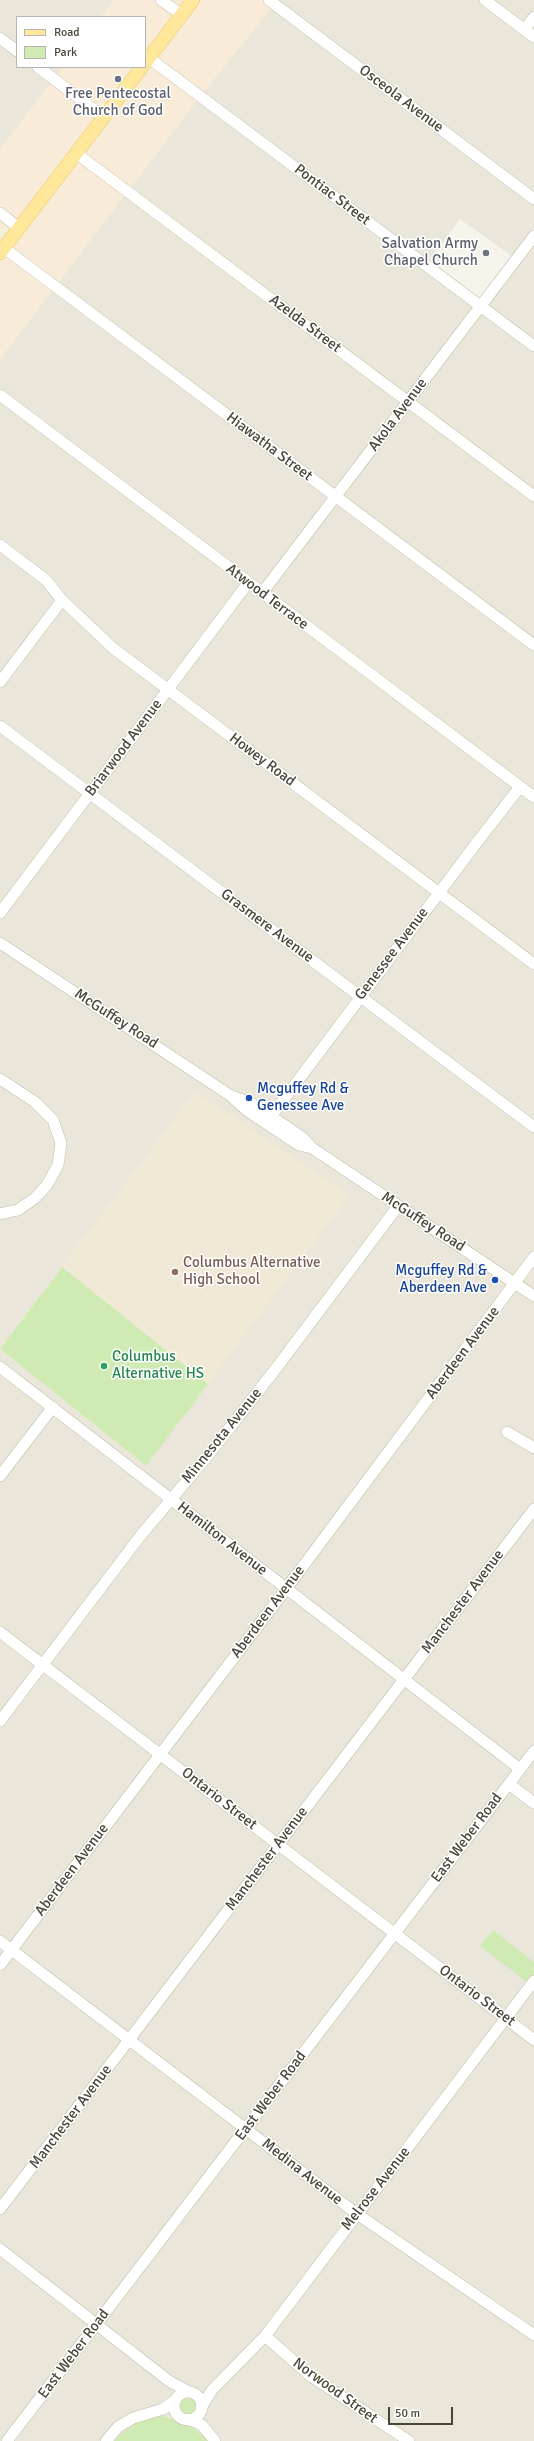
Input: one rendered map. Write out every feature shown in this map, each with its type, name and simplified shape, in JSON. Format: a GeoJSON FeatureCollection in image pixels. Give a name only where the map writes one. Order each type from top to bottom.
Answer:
{"type":"FeatureCollection","features":[{"type":"Feature","properties":{"kind":"main road"},"geometry":{"type":"LineString","coordinates":[[146,62],[193,0]]}},
{"type":"Feature","properties":{"kind":"main road"},"geometry":{"type":"LineString","coordinates":[[2,251],[141,68]]}},
{"type":"Feature","properties":{"kind":"street"},"geometry":{"type":"LineString","coordinates":[[161,0],[182,15]]}},
{"type":"Feature","properties":{"kind":"street","name":"Osceola Avenue"},"geometry":{"type":"LineString","coordinates":[[268,0],[534,199]]}},
{"type":"Feature","properties":{"kind":"street"},"geometry":{"type":"LineString","coordinates":[[485,0],[534,37]]}},
{"type":"Feature","properties":{"kind":"street"},"geometry":{"type":"LineString","coordinates":[[524,30],[534,17]]}},
{"type":"Feature","properties":{"kind":"street"},"geometry":{"type":"LineString","coordinates":[[0,38],[16,50]]}},
{"type":"Feature","properties":{"kind":"street","name":"Pontiac Street"},"geometry":{"type":"LineString","coordinates":[[146,64],[534,346]]}},
{"type":"Feature","properties":{"kind":"street"},"geometry":{"type":"LineString","coordinates":[[39,68],[104,117]]}},
{"type":"Feature","properties":{"kind":"street","name":"Azelda Street"},"geometry":{"type":"LineString","coordinates":[[76,153],[534,496]]}},
{"type":"Feature","properties":{"kind":"street"},"geometry":{"type":"LineString","coordinates":[[0,213],[19,228]]}},
{"type":"Feature","properties":{"kind":"street","name":"Akola Avenue"},"geometry":{"type":"LineString","coordinates":[[262,593],[534,236]]}},
{"type":"Feature","properties":{"kind":"street","name":"Hiawatha Street"},"geometry":{"type":"LineString","coordinates":[[2,251],[534,645]]}},
{"type":"Feature","properties":{"kind":"street","name":"Atwood Terrace"},"geometry":{"type":"LineString","coordinates":[[0,395],[534,797]]}},
{"type":"Feature","properties":{"kind":"street","name":"Howey Road"},"geometry":{"type":"LineString","coordinates":[[0,545],[46,580],[62,600],[114,649],[534,964]]}},
{"type":"Feature","properties":{"kind":"street","name":"Briarwood Avenue"},"geometry":{"type":"LineString","coordinates":[[0,913],[248,583]]}},
{"type":"Feature","properties":{"kind":"street"},"geometry":{"type":"LineString","coordinates":[[0,682],[62,600]]}},
{"type":"Feature","properties":{"kind":"street","name":"Grasmere Avenue"},"geometry":{"type":"LineString","coordinates":[[0,726],[534,1127]]}},
{"type":"Feature","properties":{"kind":"street","name":"Genessee Avenue"},"geometry":{"type":"LineString","coordinates":[[268,1120],[438,892],[520,787]]}},
{"type":"Feature","properties":{"kind":"street","name":"McGuffey Road"},"geometry":{"type":"LineString","coordinates":[[0,943],[231,1096],[249,1102],[268,1120],[303,1138],[312,1148],[534,1296]]}},
{"type":"Feature","properties":{"kind":"street"},"geometry":{"type":"LineString","coordinates":[[0,1079],[35,1102],[53,1120],[61,1143],[58,1165],[47,1184],[35,1198],[18,1210],[0,1214]]}},
{"type":"Feature","properties":{"kind":"street","name":"Minnesota Avenue"},"geometry":{"type":"LineString","coordinates":[[0,1721],[171,1499],[209,1455],[398,1206]]}},
{"type":"Feature","properties":{"kind":"street","name":"Aberdeen Avenue"},"geometry":{"type":"LineString","coordinates":[[0,1965],[286,1589],[534,1257]]}},
{"type":"Feature","properties":{"kind":"street","name":"Hamilton Avenue"},"geometry":{"type":"LineString","coordinates":[[0,1367],[520,1769]]}},
{"type":"Feature","properties":{"kind":"street"},"geometry":{"type":"LineString","coordinates":[[0,1476],[53,1407]]}},
{"type":"Feature","properties":{"kind":"street"},"geometry":{"type":"LineString","coordinates":[[508,1432],[534,1448]]}},
{"type":"Feature","properties":{"kind":"street","name":"Manchester Avenue"},"geometry":{"type":"LineString","coordinates":[[0,2209],[534,1509]]}},
{"type":"Feature","properties":{"kind":"street","name":"Ontario Street"},"geometry":{"type":"LineString","coordinates":[[0,1632],[534,2040]]}},
{"type":"Feature","properties":{"kind":"street","name":"East Weber Road"},"geometry":{"type":"LineString","coordinates":[[8,2441],[534,1751]]}},
{"type":"Feature","properties":{"kind":"street"},"geometry":{"type":"LineString","coordinates":[[509,1784],[534,1803]]}},
{"type":"Feature","properties":{"kind":"street","name":"Medina Avenue"},"geometry":{"type":"LineString","coordinates":[[0,1941],[357,2214],[534,2335]]}},
{"type":"Feature","properties":{"kind":"street","name":"Melrose Avenue"},"geometry":{"type":"LineString","coordinates":[[201,2410],[212,2390],[265,2336],[534,1982]]}},
{"type":"Feature","properties":{"kind":"street"},"geometry":{"type":"LineString","coordinates":[[0,2249],[169,2381],[192,2393],[200,2400],[202,2426]]}},
{"type":"Feature","properties":{"kind":"street","name":"Norwood Street"},"geometry":{"type":"LineString","coordinates":[[265,2336],[312,2377],[409,2441]]}},
{"type":"Feature","properties":{"kind":"street"},"geometry":{"type":"LineString","coordinates":[[169,2381],[176,2399],[174,2410],[183,2418],[195,2418],[201,2410]]}},
{"type":"Feature","properties":{"kind":"street"},"geometry":{"type":"LineString","coordinates":[[106,2441],[118,2427],[133,2418],[163,2409],[182,2393],[212,2390]]}},
{"type":"Feature","properties":{"kind":"street"},"geometry":{"type":"LineString","coordinates":[[163,2409],[202,2426],[215,2441]]}},
{"type":"Feature","properties":{"kind":"shaded area"},"geometry":{"type":"Polygon","coordinates":[[[0,0],[114,0],[102,16],[16,16],[16,68],[62,68],[0,150],[0,0]]]}},
{"type":"Feature","properties":{"kind":"shaded area"},"geometry":{"type":"Polygon","coordinates":[[[114,0],[278,0],[201,95],[0,359],[0,150],[62,68],[146,68],[146,16],[102,16],[114,0]]]}},
{"type":"Feature","properties":{"kind":"shaded area"},"geometry":{"type":"Polygon","coordinates":[[[278,0],[534,0],[534,2441],[209,2441],[196,2428],[169,2417],[125,2430],[114,2441],[0,2441],[0,1349],[146,1466],[196,1092],[0,1348],[0,359],[201,95],[278,0]],[[460,219],[429,261],[478,299],[482,298],[513,257],[460,219]]]}},
{"type":"Feature","properties":{"kind":"shaded area","name":"Columbus Alternative High School"},"geometry":{"type":"Polygon","coordinates":[[[196,1092],[350,1195],[146,1466],[0,1348],[196,1092]]]}},
{"type":"Feature","properties":{"kind":"green space","name":"Columbus Alternative HS"},"geometry":{"type":"Polygon","coordinates":[[[62,1267],[208,1384],[146,1466],[0,1349],[62,1267]]]}},
{"type":"Feature","properties":{"kind":"green space"},"geometry":{"type":"Polygon","coordinates":[[[493,1930],[534,1962],[534,1973],[527,1982],[480,1946],[493,1930]]]}},
{"type":"Feature","properties":{"kind":"green space"},"geometry":{"type":"Polygon","coordinates":[[[188,2398],[195,2403],[196,2406],[191,2413],[188,2414],[181,2409],[180,2406],[185,2399],[188,2398]]]}},
{"type":"Feature","properties":{"kind":"green space"},"geometry":{"type":"Polygon","coordinates":[[[161,2416],[187,2422],[209,2441],[114,2441],[125,2430],[137,2422],[161,2416]]]}},
{"type":"Feature","properties":{"kind":"place","name":"Free Pentecostal Church of God"},"geometry":{"type":"Point","coordinates":[118,79]}},
{"type":"Feature","properties":{"kind":"place","name":"Salvation Army Chapel Church"},"geometry":{"type":"Point","coordinates":[486,253]}},
{"type":"Feature","properties":{"kind":"place","name":"Mcguffey Rd & Genessee Ave"},"geometry":{"type":"Point","coordinates":[249,1098]}},
{"type":"Feature","properties":{"kind":"place","name":"Columbus Alternative High School"},"geometry":{"type":"Point","coordinates":[175,1272]}},
{"type":"Feature","properties":{"kind":"place","name":"Mcguffey Rd & Aberdeen Ave"},"geometry":{"type":"Point","coordinates":[495,1280]}},
{"type":"Feature","properties":{"kind":"place","name":"Columbus Alternative HS"},"geometry":{"type":"Point","coordinates":[104,1366]}}]}
